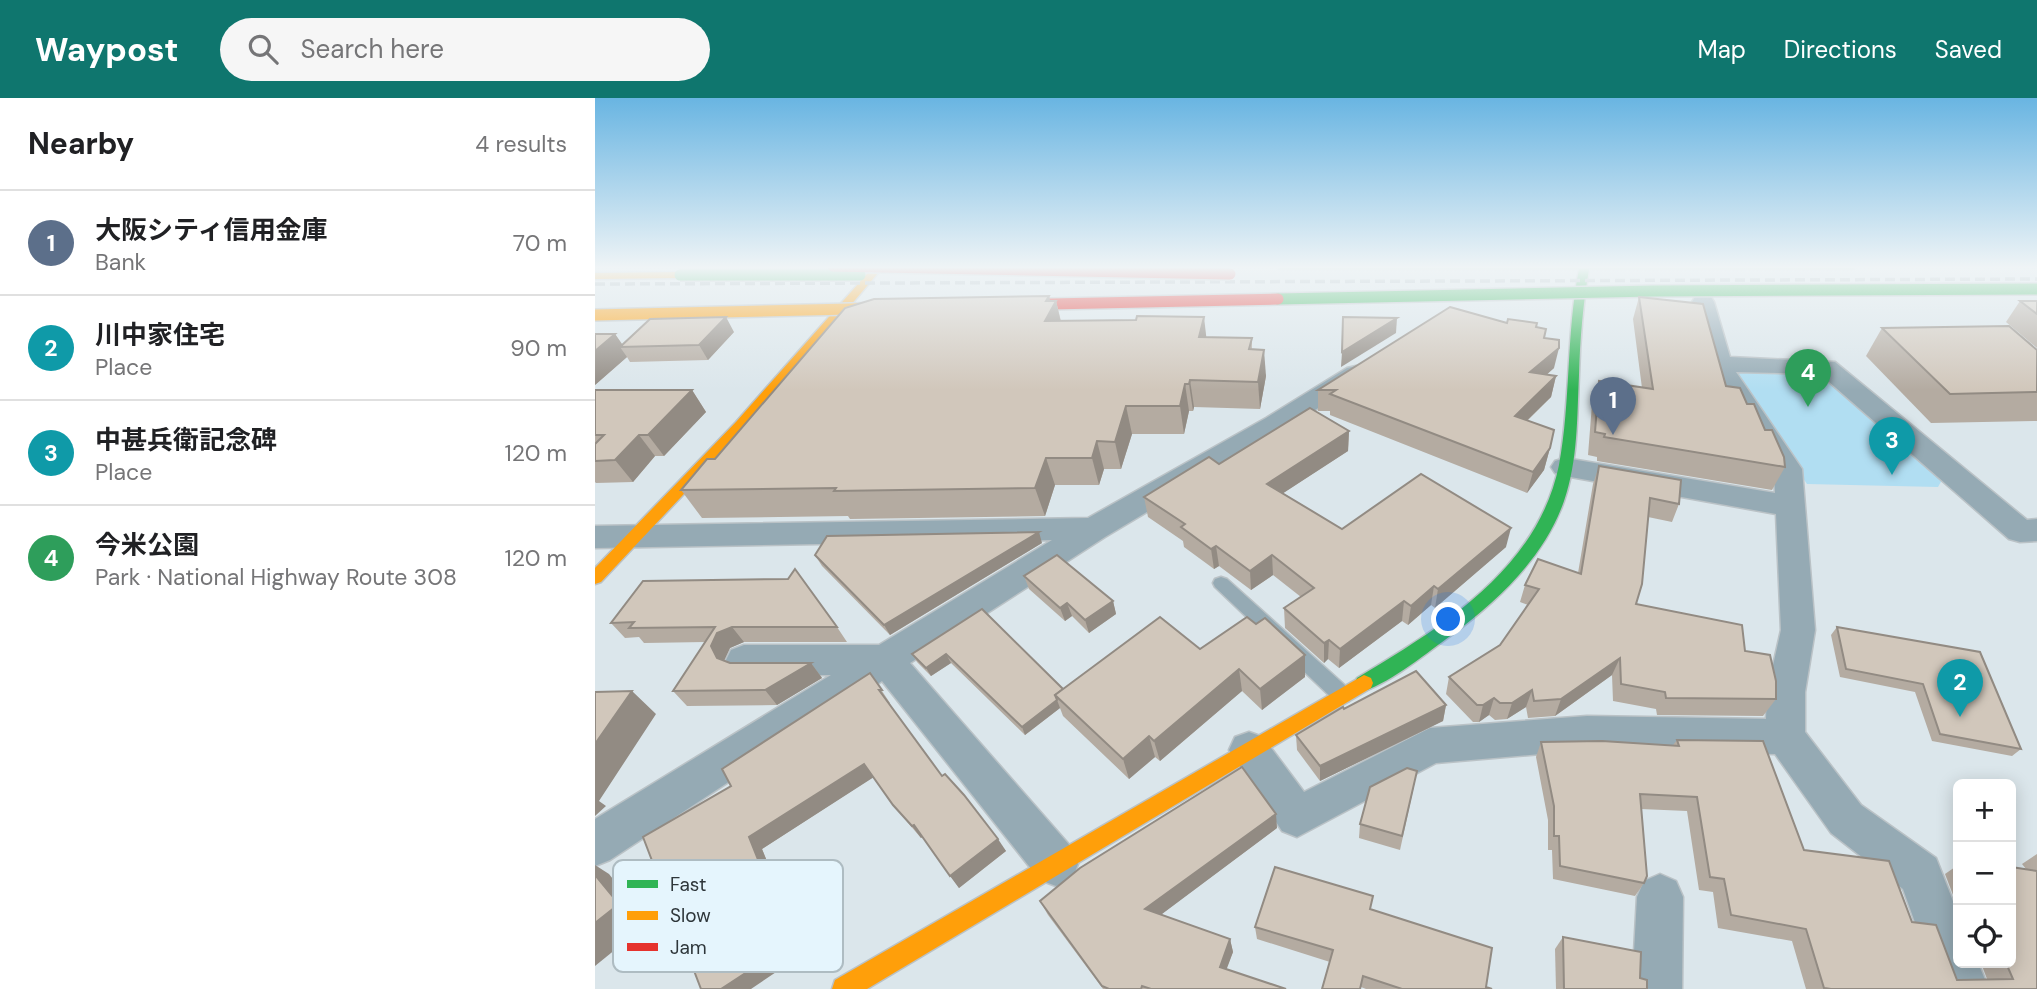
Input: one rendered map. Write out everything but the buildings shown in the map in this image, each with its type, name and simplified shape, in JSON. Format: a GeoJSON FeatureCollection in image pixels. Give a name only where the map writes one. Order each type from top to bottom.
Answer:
{"type":"FeatureCollection","features":[{"type":"Feature","properties":{"kind":"main road"},"geometry":{"type":"LineString","coordinates":[[595,578],[637,537],[844,308]]}},
{"type":"Feature","properties":{"kind":"main road"},"geometry":{"type":"LineString","coordinates":[[595,315],[857,308]]}},
{"type":"Feature","properties":{"kind":"main road"},"geometry":{"type":"LineString","coordinates":[[595,320],[839,314],[898,308]]}},
{"type":"Feature","properties":{"kind":"main road"},"geometry":{"type":"LineString","coordinates":[[861,986],[1056,863],[1409,656],[1471,614],[1507,579],[1535,542],[1557,503],[1566,467],[1576,308]]}},
{"type":"Feature","properties":{"kind":"street"},"geometry":{"type":"LineString","coordinates":[[1438,321],[1457,308]]}},
{"type":"Feature","properties":{"kind":"street"},"geometry":{"type":"LineString","coordinates":[[1705,308],[1721,364],[1788,469],[1798,630],[1786,692],[1785,737],[1846,819],[1920,874],[1964,989]]}},
{"type":"Feature","properties":{"kind":"street"},"geometry":{"type":"LineString","coordinates":[[595,845],[1094,529],[1275,424],[1380,358]]}},
{"type":"Feature","properties":{"kind":"street"},"geometry":{"type":"LineString","coordinates":[[1721,364],[1826,368],[2031,538]]}},
{"type":"Feature","properties":{"kind":"street"},"geometry":{"type":"LineString","coordinates":[[1566,467],[1790,506]]}},
{"type":"Feature","properties":{"kind":"street"},"geometry":{"type":"LineString","coordinates":[[595,537],[1094,529]]}},
{"type":"Feature","properties":{"kind":"street"},"geometry":{"type":"LineString","coordinates":[[744,660],[886,660]]}},
{"type":"Feature","properties":{"kind":"street"},"geometry":{"type":"LineString","coordinates":[[886,660],[1056,863]]}},
{"type":"Feature","properties":{"kind":"street"},"geometry":{"type":"LineString","coordinates":[[1249,750],[1297,817],[1430,746],[1587,733],[1785,737]]}},
{"type":"Feature","properties":{"kind":"street"},"geometry":{"type":"LineString","coordinates":[[1657,989],[1660,897]]}},
{"type":"Feature","properties":{"kind":"lane"},"geometry":{"type":"LineString","coordinates":[[1221,583],[1342,695]]}},
{"type":"Feature","properties":{"kind":"shaded area"},"geometry":{"type":"Polygon","coordinates":[[[1737,370],[1822,374],[1942,480],[1938,487],[1807,484],[1733,374],[1737,370]]]}},
{"type":"Feature","properties":{"kind":"traffic: fast"},"geometry":{"type":"LineString","coordinates":[[1364,683],[1428,642],[1491,594],[1517,566],[1540,535],[1556,502],[1566,464],[1578,308]]}},
{"type":"Feature","properties":{"kind":"traffic: slow"},"geometry":{"type":"LineString","coordinates":[[595,578],[741,425],[843,308]]}},
{"type":"Feature","properties":{"kind":"traffic: slow"},"geometry":{"type":"LineString","coordinates":[[595,315],[894,308]]}},
{"type":"Feature","properties":{"kind":"traffic: slow"},"geometry":{"type":"LineString","coordinates":[[844,989],[1364,683]]}},
{"type":"Feature","properties":{"kind":"place","name":"今米公園"},"geometry":{"type":"Point","coordinates":[1808,407]}},
{"type":"Feature","properties":{"kind":"place","name":"大阪シティ信用金庫"},"geometry":{"type":"Point","coordinates":[1613,435]}},
{"type":"Feature","properties":{"kind":"place","name":"中甚兵衛記念碑"},"geometry":{"type":"Point","coordinates":[1892,475]}},
{"type":"Feature","properties":{"kind":"place","name":"川中家住宅"},"geometry":{"type":"Point","coordinates":[1960,717]}}]}
